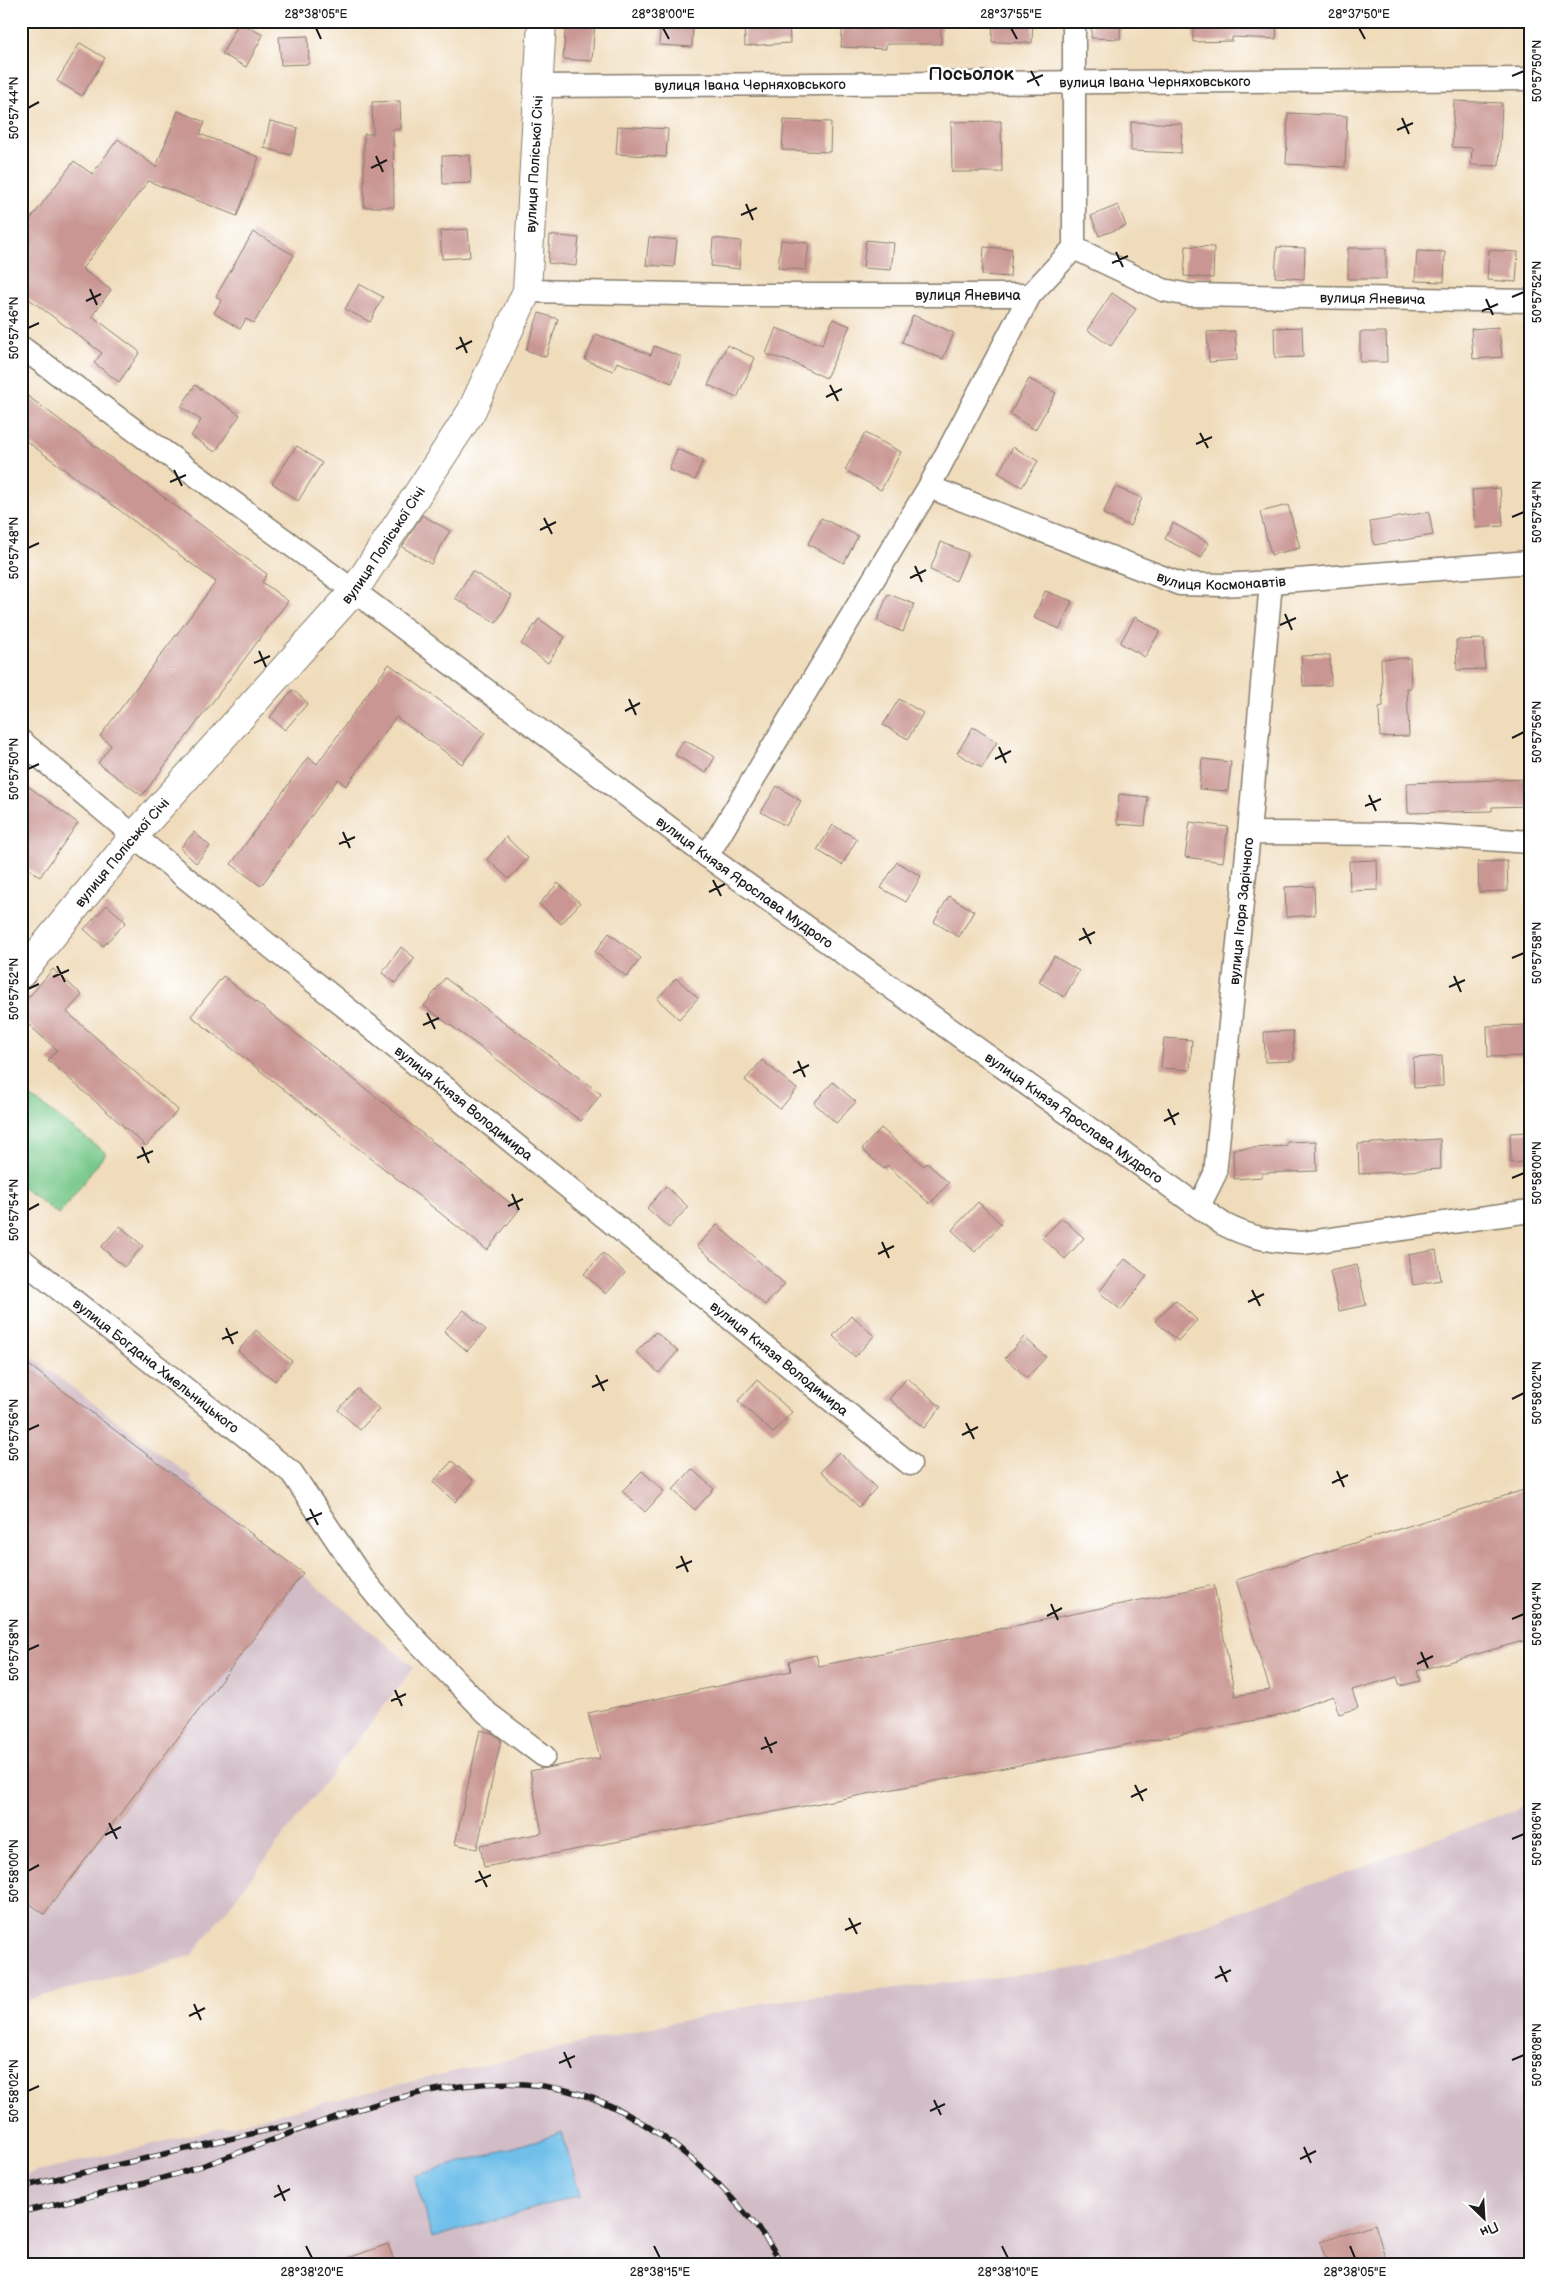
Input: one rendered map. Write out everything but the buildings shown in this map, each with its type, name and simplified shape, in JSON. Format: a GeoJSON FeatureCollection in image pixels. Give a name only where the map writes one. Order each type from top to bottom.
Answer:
{"type":"FeatureCollection","features":[{"type":"Feature","properties":{"kind":"street","name":"вулиця Поліської Січі"},"geometry":{"type":"LineString","coordinates":[[21,974],[134,836],[354,591],[471,412],[527,291],[540,86],[542,21]]}},
{"type":"Feature","properties":{"kind":"street"},"geometry":{"type":"LineString","coordinates":[[1074,21],[1074,248]]}},
{"type":"Feature","properties":{"kind":"street","name":"вулиця Івана Черняховського"},"geometry":{"type":"LineString","coordinates":[[540,86],[1530,78]]}},
{"type":"Feature","properties":{"kind":"street","name":"вулиця Яневича"},"geometry":{"type":"LineString","coordinates":[[527,291],[731,295],[1030,295],[1074,248],[1163,290],[1189,295],[1530,301]]}},
{"type":"Feature","properties":{"kind":"street"},"geometry":{"type":"LineString","coordinates":[[707,856],[929,486],[1030,295]]}},
{"type":"Feature","properties":{"kind":"street","name":"вулиця Князя Ярослава Мудрого"},"geometry":{"type":"LineString","coordinates":[[21,347],[354,591],[707,856],[1223,1224],[1245,1235],[1270,1242],[1303,1243],[1530,1211]]}},
{"type":"Feature","properties":{"kind":"street","name":"вулиця Космонавтів"},"geometry":{"type":"LineString","coordinates":[[929,486],[1180,584],[1222,585],[1271,582],[1530,562]]}},
{"type":"Feature","properties":{"kind":"street"},"geometry":{"type":"LineString","coordinates":[[1249,833],[1271,582]]}},
{"type":"Feature","properties":{"kind":"street","name":"вулиця Князя Володимира"},"geometry":{"type":"LineString","coordinates":[[21,741],[134,836],[910,1464]]}},
{"type":"Feature","properties":{"kind":"street","name":"вулиця Ігоря Зарічного"},"geometry":{"type":"LineString","coordinates":[[1199,1206],[1214,1174],[1249,833],[1411,834],[1530,842]]}},
{"type":"Feature","properties":{"kind":"street","name":"вулиця Богдана Хмельницького"},"geometry":{"type":"LineString","coordinates":[[21,1259],[292,1474],[356,1570],[396,1619],[487,1713],[544,1756]]}},
{"type":"Feature","properties":{"kind":"shaded area"},"geometry":{"type":"Polygon","coordinates":[[[21,1349],[192,1477],[190,1481],[414,1667],[191,1956],[21,2002],[21,1349]]]}},
{"type":"Feature","properties":{"kind":"shaded area"},"geometry":{"type":"Polygon","coordinates":[[[1530,1804],[1530,2264],[21,2264],[21,2176],[460,2070],[767,2002],[1092,1967],[1530,1804]]]}},
{"type":"Feature","properties":{"kind":"green space"},"geometry":{"type":"Polygon","coordinates":[[[21,1089],[106,1153],[59,1215],[21,1186],[21,1089]]]}},
{"type":"Feature","properties":{"kind":"water"},"geometry":{"type":"Polygon","coordinates":[[[562,2133],[580,2195],[432,2238],[414,2176],[562,2133]]]}},
{"type":"Feature","properties":{"kind":"railway"},"geometry":{"type":"LineString","coordinates":[[21,2212],[170,2176],[350,2112],[396,2098],[443,2089],[490,2084],[535,2085],[580,2094],[610,2105],[638,2120],[665,2138],[701,2167],[727,2193],[754,2223],[775,2252],[781,2264]]}},
{"type":"Feature","properties":{"kind":"railway"},"geometry":{"type":"LineString","coordinates":[[21,2187],[290,2125]]}},
{"type":"Feature","properties":{"kind":"district","name":"Посьолок"},"geometry":{"type":"Point","coordinates":[971,73]}}]}
